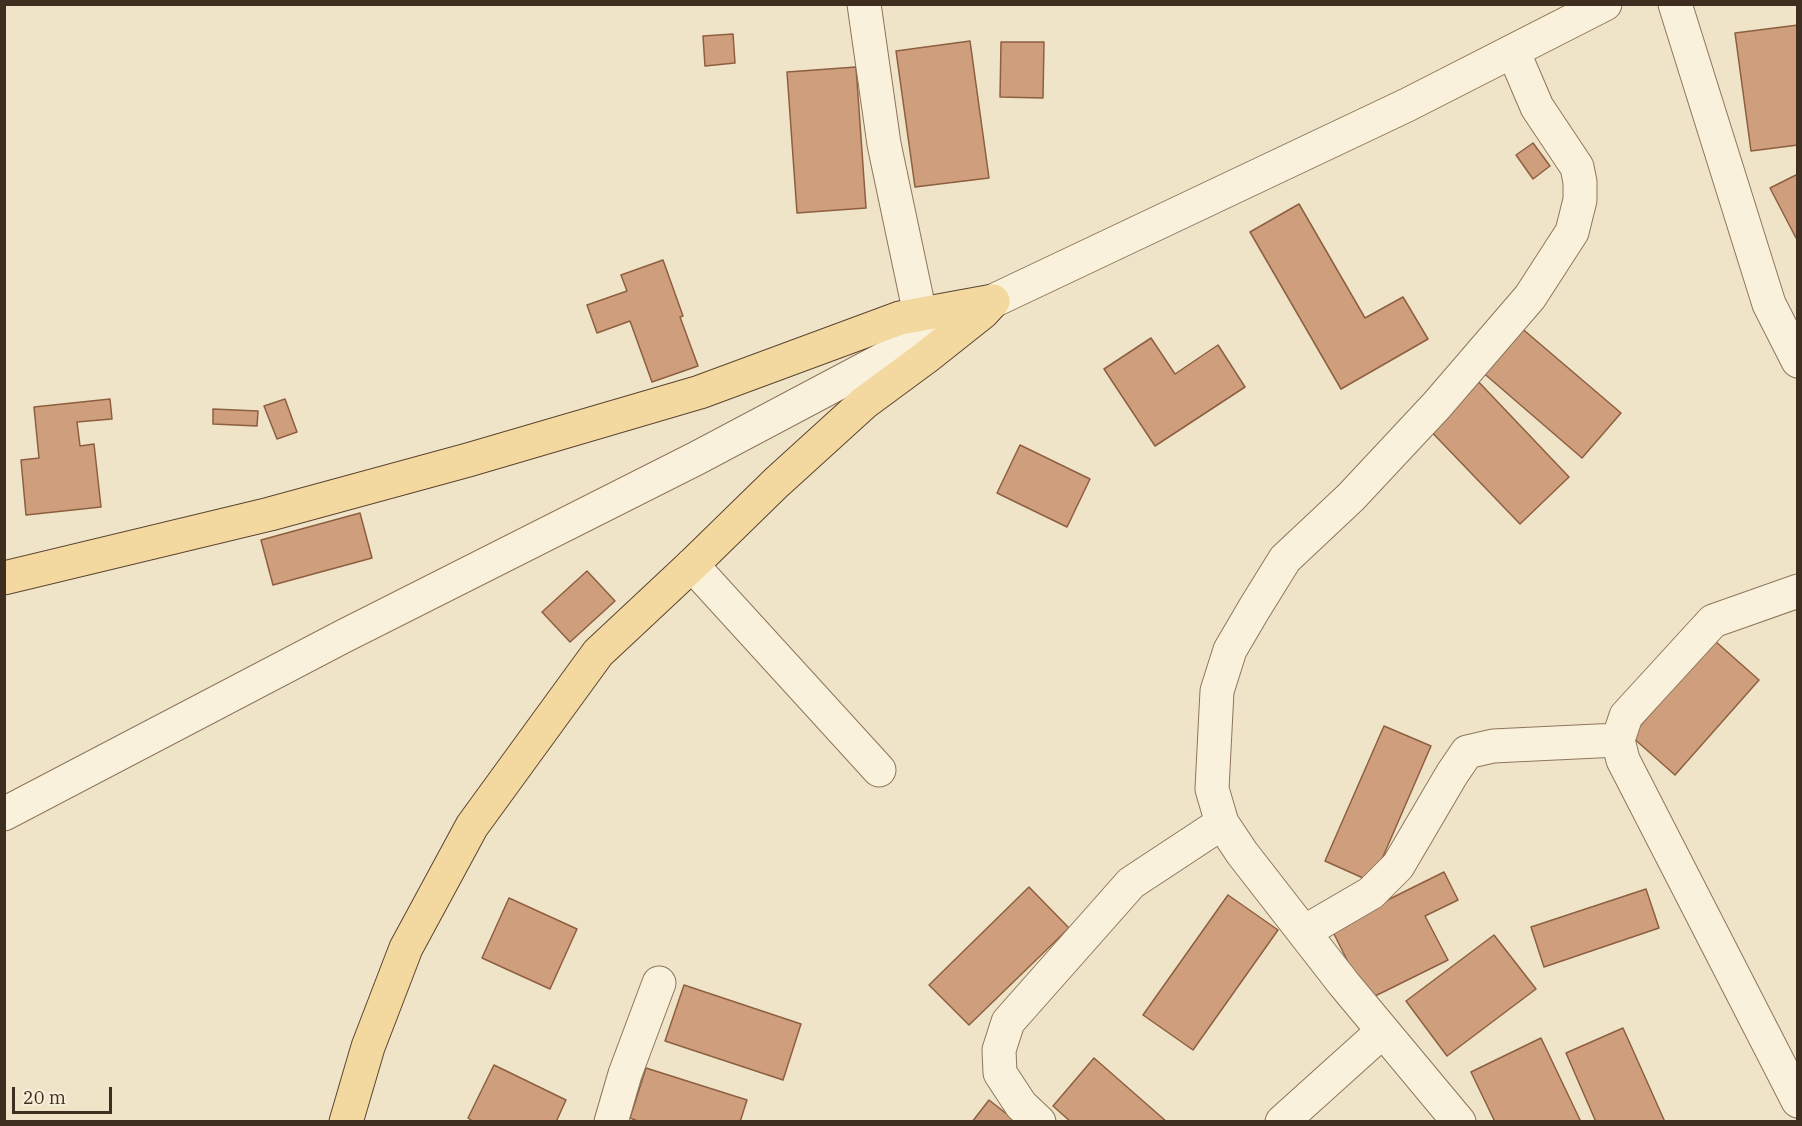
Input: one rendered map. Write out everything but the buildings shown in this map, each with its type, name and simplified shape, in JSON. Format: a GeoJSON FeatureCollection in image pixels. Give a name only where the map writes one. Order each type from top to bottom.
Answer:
{"type":"FeatureCollection","features":[{"type":"Feature","properties":{"kind":"main road"},"geometry":{"type":"LineString","coordinates":[[4,578],[270,514],[479,457],[700,392],[900,318],[993,301]]}},
{"type":"Feature","properties":{"kind":"main road"},"geometry":{"type":"LineString","coordinates":[[346,1122],[368,1047],[406,948],[472,826],[598,653],[692,566],[776,483],[864,403],[925,358],[983,312],[993,301]]}},
{"type":"Feature","properties":{"kind":"street"},"geometry":{"type":"LineString","coordinates":[[864,4],[884,144],[920,314]]}},
{"type":"Feature","properties":{"kind":"street"},"geometry":{"type":"LineString","coordinates":[[4,814],[342,637],[697,458],[993,301],[1407,105],[1605,4]]}},
{"type":"Feature","properties":{"kind":"street"},"geometry":{"type":"LineString","coordinates":[[1675,4],[1769,303],[1797,362]]}},
{"type":"Feature","properties":{"kind":"street"},"geometry":{"type":"LineString","coordinates":[[1459,1122],[1383,1031],[1242,853],[1222,823],[1212,789],[1217,691],[1230,650],[1285,559],[1351,497],[1437,405],[1530,297],[1572,232],[1580,200],[1577,167],[1537,107],[1513,51]]}},
{"type":"Feature","properties":{"kind":"street"},"geometry":{"type":"LineString","coordinates":[[692,566],[879,770]]}},
{"type":"Feature","properties":{"kind":"street"},"geometry":{"type":"LineString","coordinates":[[1797,591],[1713,621],[1626,717],[1618,740],[1623,760],[1797,1101]]}},
{"type":"Feature","properties":{"kind":"street"},"geometry":{"type":"LineString","coordinates":[[1305,932],[1371,893],[1398,866],[1467,752],[1493,746],[1618,740]]}},
{"type":"Feature","properties":{"kind":"street"},"geometry":{"type":"LineString","coordinates":[[1040,1122],[1021,1105],[1000,1073],[999,1050],[1008,1022],[1131,883],[1222,823]]}},
{"type":"Feature","properties":{"kind":"street"},"geometry":{"type":"LineString","coordinates":[[611,1122],[625,1074],[659,983]]}},
{"type":"Feature","properties":{"kind":"street"},"geometry":{"type":"LineString","coordinates":[[1282,1122],[1383,1031]]}}]}
